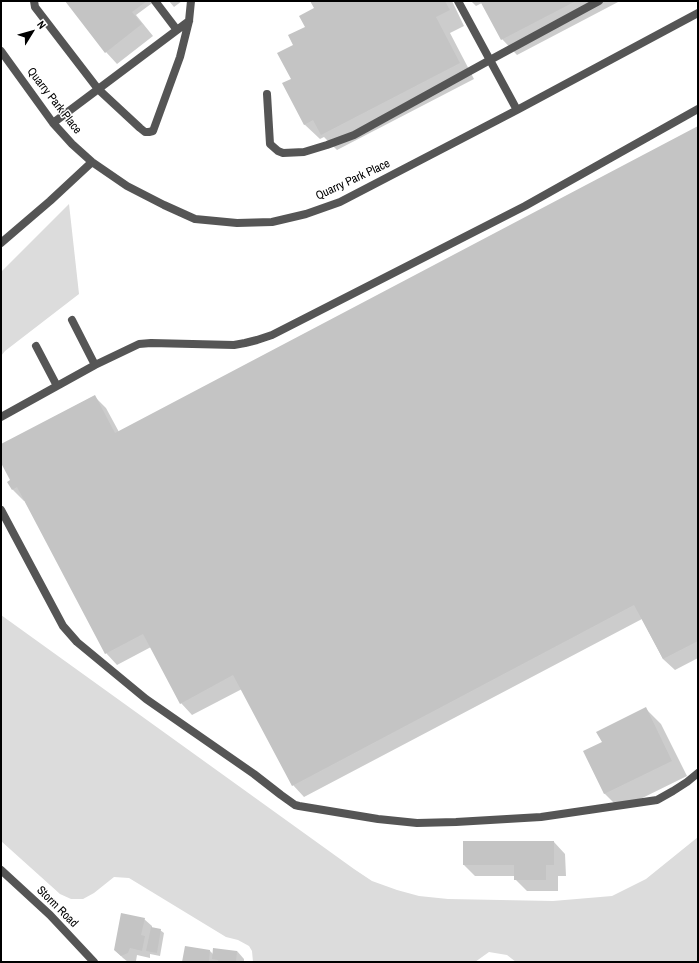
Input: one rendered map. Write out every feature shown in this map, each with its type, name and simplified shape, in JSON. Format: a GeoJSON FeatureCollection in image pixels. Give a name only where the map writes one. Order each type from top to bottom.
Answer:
{"type":"FeatureCollection","features":[{"type":"Feature","properties":{"kind":"street"},"geometry":{"type":"LineString","coordinates":[[155,1],[177,30]]}},
{"type":"Feature","properties":{"kind":"street"},"geometry":{"type":"LineString","coordinates":[[35,4],[98,89],[140,128],[145,132],[149,132],[153,131],[180,57],[189,21],[191,1]]}},
{"type":"Feature","properties":{"kind":"street"},"geometry":{"type":"LineString","coordinates":[[458,1],[516,110]]}},
{"type":"Feature","properties":{"kind":"street"},"geometry":{"type":"LineString","coordinates":[[267,94],[270,144],[278,151],[284,153],[304,152],[354,135],[599,1]]}},
{"type":"Feature","properties":{"kind":"street","name":"Quarry Park Place"},"geometry":{"type":"LineString","coordinates":[[1,51],[54,123],[72,144],[92,162],[127,186],[195,219],[237,223],[272,222],[306,214],[340,202],[698,13]]}},
{"type":"Feature","properties":{"kind":"street"},"geometry":{"type":"LineString","coordinates":[[54,123],[189,21]]}},
{"type":"Feature","properties":{"kind":"street"},"geometry":{"type":"LineString","coordinates":[[1,417],[95,365],[139,344],[246,344],[272,335],[525,206],[698,109]]}},
{"type":"Feature","properties":{"kind":"street"},"geometry":{"type":"LineString","coordinates":[[1,243],[50,201],[92,162]]}},
{"type":"Feature","properties":{"kind":"street"},"geometry":{"type":"LineString","coordinates":[[72,320],[95,365]]}},
{"type":"Feature","properties":{"kind":"street"},"geometry":{"type":"LineString","coordinates":[[36,346],[56,386]]}},
{"type":"Feature","properties":{"kind":"street"},"geometry":{"type":"LineString","coordinates":[[1,510],[63,626],[77,642],[146,699],[254,774],[295,805],[378,819],[417,823],[541,817],[657,800],[674,792],[698,773]]}},
{"type":"Feature","properties":{"kind":"street","name":"Storm Road"},"geometry":{"type":"LineString","coordinates":[[1,870],[50,916],[94,962]]}},
{"type":"Feature","properties":{"kind":"shaded area"},"geometry":{"type":"Polygon","coordinates":[[[69,204],[79,294],[5,351],[1,356],[1,272],[69,204]]]}},
{"type":"Feature","properties":{"kind":"shaded area"},"geometry":{"type":"Polygon","coordinates":[[[1,615],[354,869],[372,881],[397,890],[419,896],[448,899],[553,901],[612,896],[646,879],[698,837],[698,962],[516,962],[507,955],[489,952],[475,962],[253,962],[252,951],[249,946],[238,940],[226,937],[129,878],[114,877],[94,893],[83,899],[71,899],[60,894],[1,841],[1,615]]]}},
{"type":"Feature","properties":{"kind":"building"},"geometry":{"type":"Polygon","coordinates":[[[65,1],[147,1],[132,12],[142,24],[105,53],[65,1]]]}},
{"type":"Feature","properties":{"kind":"building"},"geometry":{"type":"Polygon","coordinates":[[[310,1],[445,1],[450,10],[436,17],[460,63],[321,135],[313,120],[304,125],[282,83],[291,79],[277,53],[293,45],[288,35],[305,27],[299,16],[314,8],[310,1]]]}},
{"type":"Feature","properties":{"kind":"building"},"geometry":{"type":"Polygon","coordinates":[[[480,1],[576,1],[501,40],[480,1]]]}},
{"type":"Feature","properties":{"kind":"building"},"geometry":{"type":"Polygon","coordinates":[[[698,126],[698,641],[663,659],[634,605],[292,786],[233,675],[180,704],[143,634],[105,654],[17,487],[12,490],[7,482],[10,480],[1,463],[1,444],[95,395],[115,433],[698,126]]]}},
{"type":"Feature","properties":{"kind":"building"},"geometry":{"type":"Polygon","coordinates":[[[646,707],[672,761],[604,794],[583,751],[602,742],[596,732],[646,707]]]}},
{"type":"Feature","properties":{"kind":"building"},"geometry":{"type":"Polygon","coordinates":[[[463,841],[554,841],[554,865],[546,865],[546,880],[514,880],[514,865],[463,865],[463,841]]]}},
{"type":"Feature","properties":{"kind":"building"},"geometry":{"type":"Polygon","coordinates":[[[121,913],[145,918],[141,935],[145,936],[142,951],[130,948],[128,953],[121,956],[114,950],[121,913]]]}},
{"type":"Feature","properties":{"kind":"building"},"geometry":{"type":"Polygon","coordinates":[[[151,927],[161,929],[157,953],[146,951],[151,927]]]}},
{"type":"Feature","properties":{"kind":"building"},"geometry":{"type":"Polygon","coordinates":[[[185,946],[210,950],[209,962],[182,962],[185,946]]]}},
{"type":"Feature","properties":{"kind":"building"},"geometry":{"type":"Polygon","coordinates":[[[213,948],[237,951],[236,962],[218,962],[218,960],[212,959],[213,948]]]}}]}
